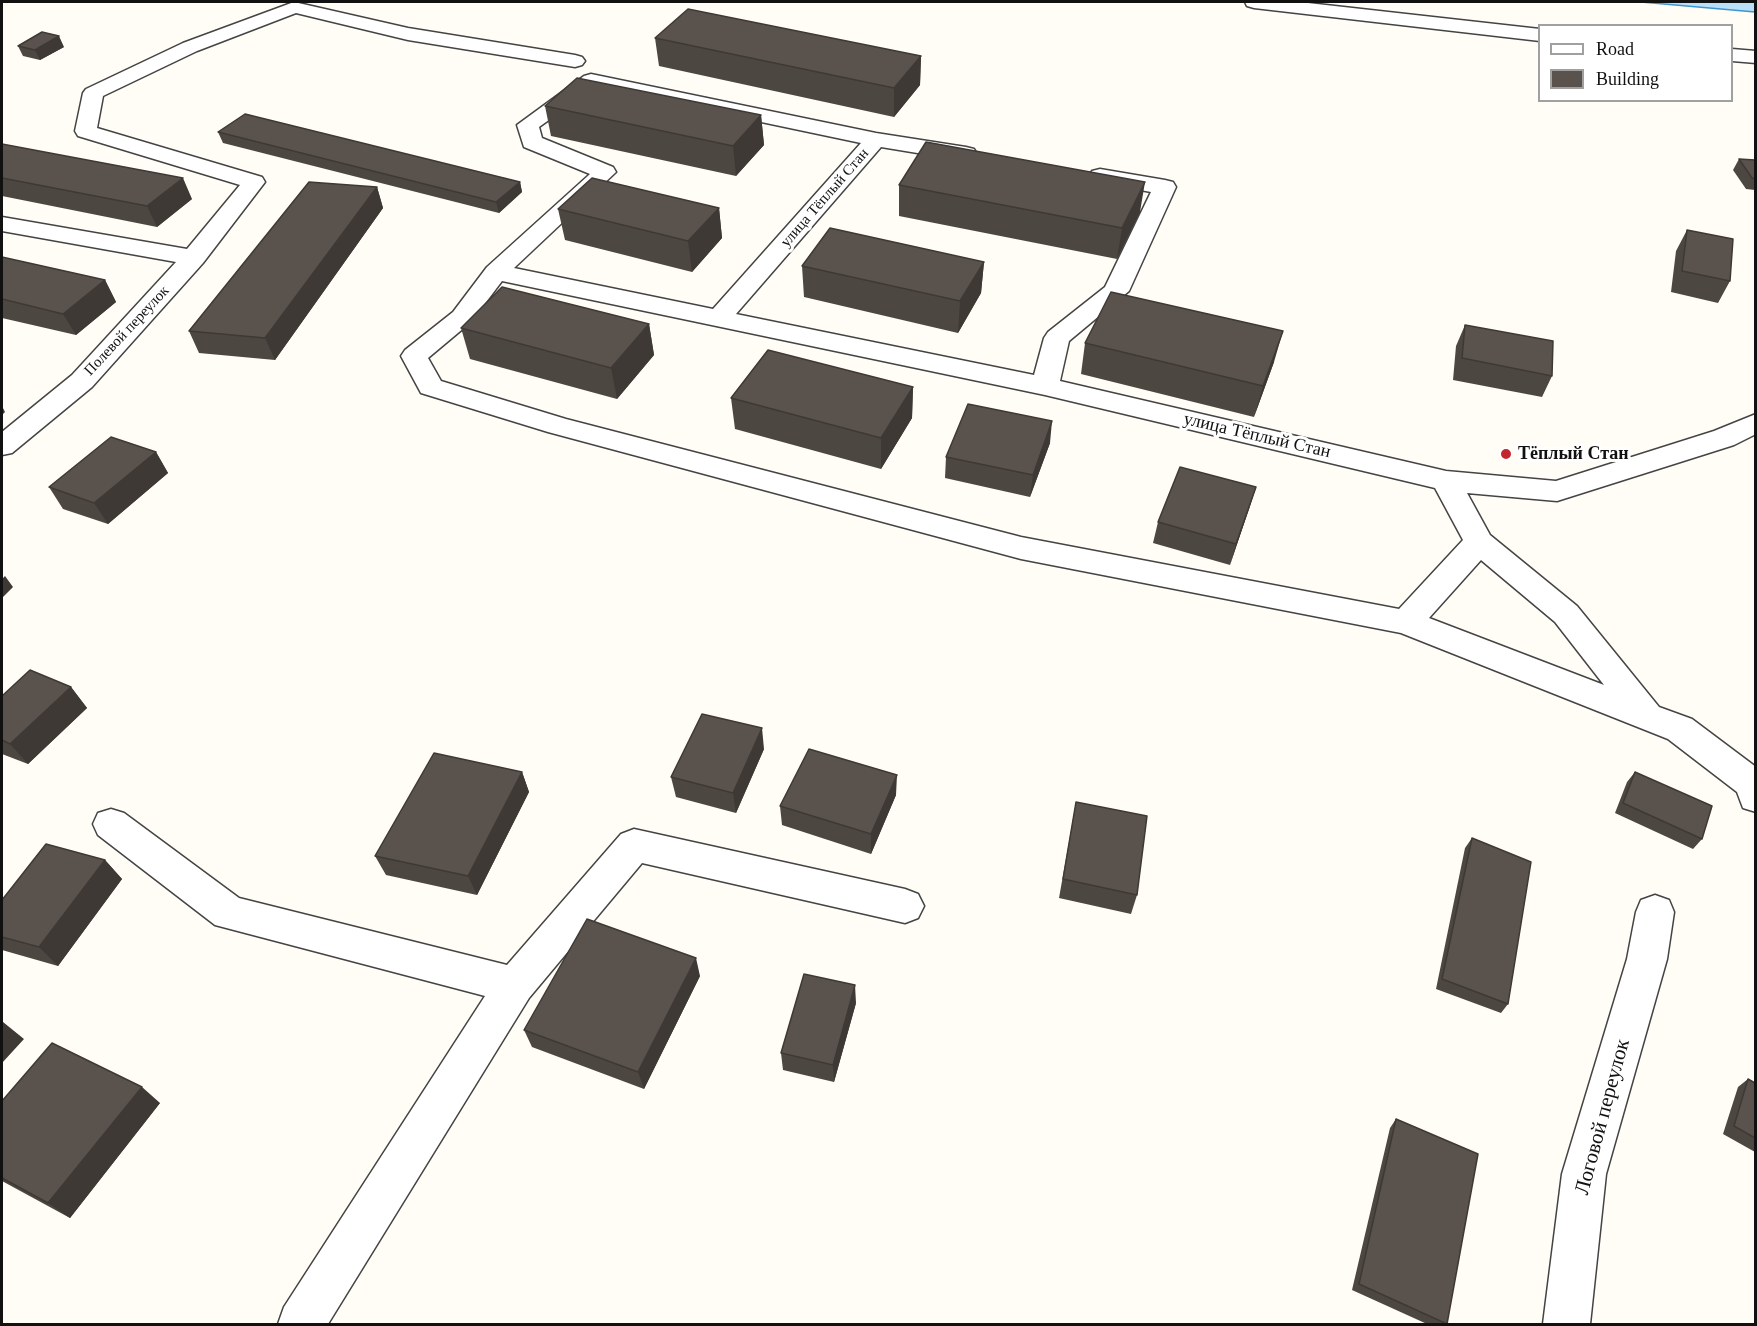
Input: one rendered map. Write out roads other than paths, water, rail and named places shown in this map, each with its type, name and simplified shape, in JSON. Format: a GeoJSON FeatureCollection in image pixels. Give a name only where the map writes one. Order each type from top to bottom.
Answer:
{"type":"FeatureCollection","features":[{"type":"Feature","properties":{"kind":"street"},"geometry":{"type":"LineString","coordinates":[[1254,2],[1538,35]]}},
{"type":"Feature","properties":{"kind":"street","name":"Полевой переулок"},"geometry":{"type":"LineString","coordinates":[[2,446],[82,381],[194,258],[240,203],[254,182],[86,131],[93,93],[190,48],[295,7],[408,34],[575,61]]}},
{"type":"Feature","properties":{"kind":"street"},"geometry":{"type":"LineString","coordinates":[[1733,55],[1755,57]]}},
{"type":"Feature","properties":{"kind":"street","name":"улица Тёплый Стан"},"geometry":{"type":"LineString","coordinates":[[496,272],[605,172],[532,142],[528,126],[591,80],[876,140],[718,319]]}},
{"type":"Feature","properties":{"kind":"street"},"geometry":{"type":"LineString","coordinates":[[876,140],[992,159]]}},
{"type":"Feature","properties":{"kind":"street"},"geometry":{"type":"LineString","coordinates":[[1045,386],[1057,338],[1116,291],[1165,187],[1073,172]]}},
{"type":"Feature","properties":{"kind":"street"},"geometry":{"type":"LineString","coordinates":[[2,224],[194,258]]}},
{"type":"Feature","properties":{"kind":"street"},"geometry":{"type":"LineString","coordinates":[[496,272],[462,317],[414,356],[431,387],[558,426],[1021,548],[1406,622],[1680,729],[1752,784],[1755,797]]}},
{"type":"Feature","properties":{"kind":"street","name":"улица Тёплый Стан"},"geometry":{"type":"LineString","coordinates":[[496,272],[1045,386],[1446,481],[1557,491],[1724,438],[1755,423]]}},
{"type":"Feature","properties":{"kind":"street"},"geometry":{"type":"LineString","coordinates":[[1446,481],[1479,542],[1566,614],[1648,717]]}},
{"type":"Feature","properties":{"kind":"street"},"geometry":{"type":"LineString","coordinates":[[1406,622],[1479,542]]}},
{"type":"Feature","properties":{"kind":"street"},"geometry":{"type":"LineString","coordinates":[[111,824],[229,913],[515,985]]}},
{"type":"Feature","properties":{"kind":"street"},"geometry":{"type":"LineString","coordinates":[[301,1324],[515,985],[634,845],[905,906]]}},
{"type":"Feature","properties":{"kind":"street","name":"Логовой переулок"},"geometry":{"type":"LineString","coordinates":[[1566,1324],[1584,1174],[1647,959],[1655,912]]}},
{"type":"Feature","properties":{"kind":"water"},"geometry":{"type":"Polygon","coordinates":[[[1641,2],[1755,2],[1755,12],[1641,2]]]}},
{"type":"Feature","properties":{"kind":"place","name":"Тёплый Стан"},"geometry":{"type":"Point","coordinates":[1506,454]}}]}
